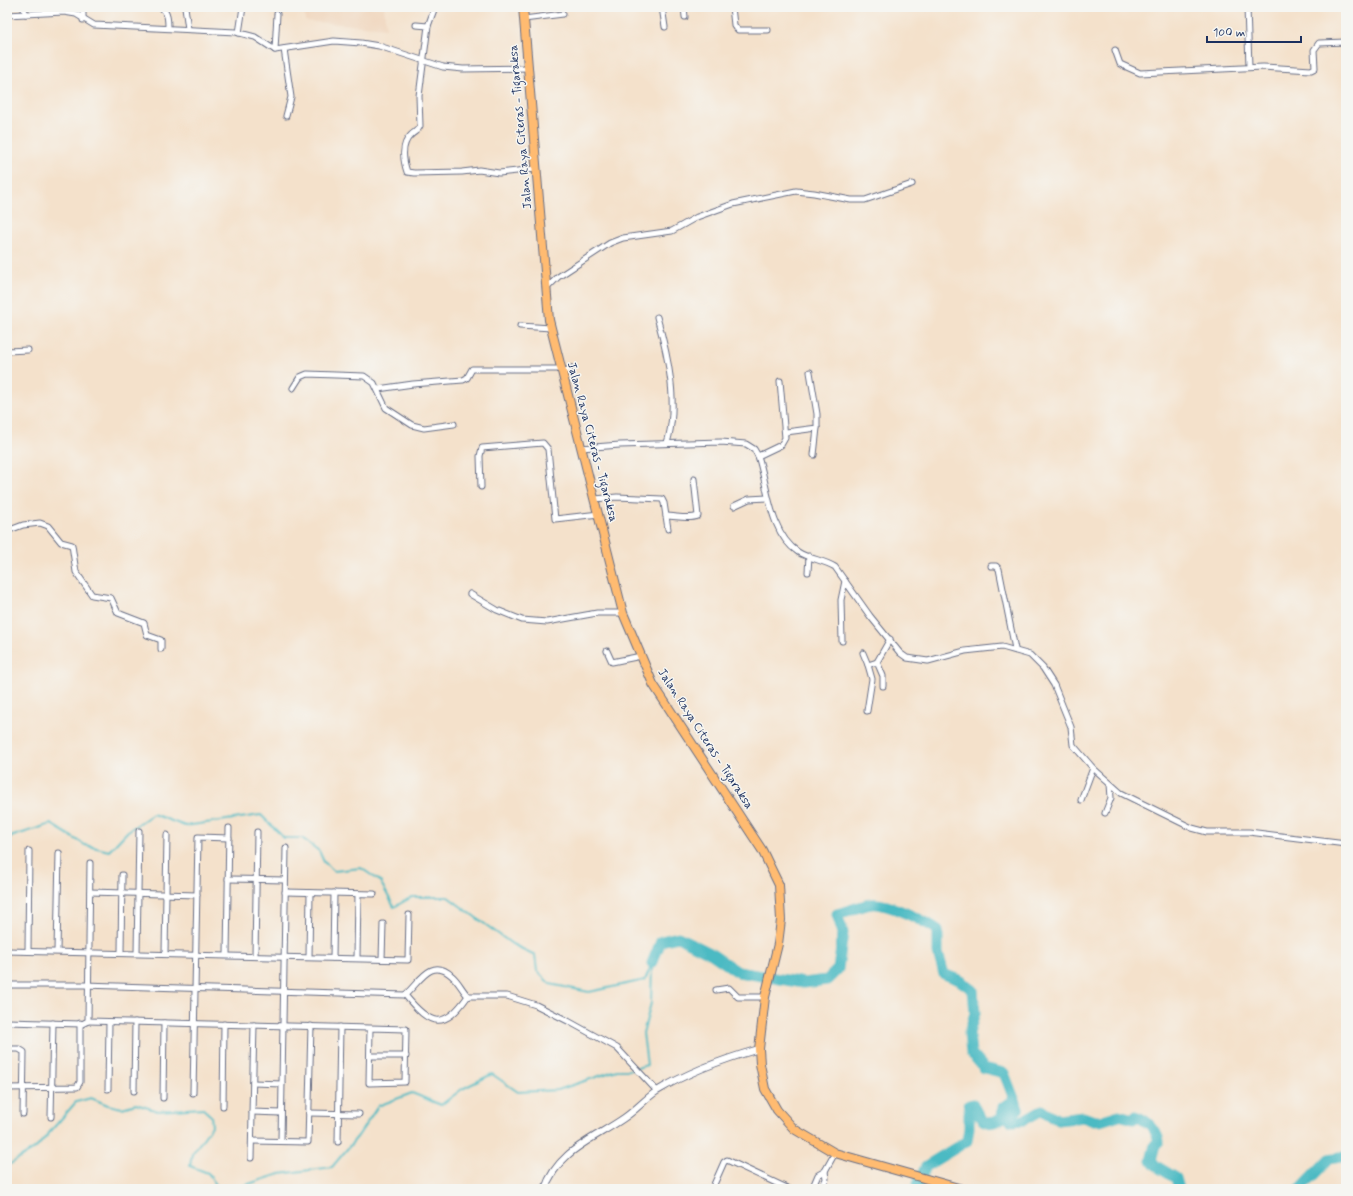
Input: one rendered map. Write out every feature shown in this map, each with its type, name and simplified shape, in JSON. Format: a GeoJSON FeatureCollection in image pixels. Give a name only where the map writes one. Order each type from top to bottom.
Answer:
{"type":"FeatureCollection","features":[{"type":"Feature","properties":{"kind":"main road","name":"Jalan Raya Citeras - Tigaraksa"},"geometry":{"type":"LineString","coordinates":[[523,7],[546,289],[551,328],[581,448],[596,499],[623,613],[652,684],[762,850],[775,874],[780,898],[778,944],[766,994],[759,1049],[760,1064],[765,1089],[777,1110],[794,1129],[835,1153],[962,1189]]}},
{"type":"Feature","properties":{"kind":"street"},"geometry":{"type":"LineString","coordinates":[[23,7],[26,14]]}},
{"type":"Feature","properties":{"kind":"street"},"geometry":{"type":"LineString","coordinates":[[83,20],[84,7]]}},
{"type":"Feature","properties":{"kind":"street"},"geometry":{"type":"LineString","coordinates":[[161,7],[165,10],[168,17],[168,28]]}},
{"type":"Feature","properties":{"kind":"street"},"geometry":{"type":"LineString","coordinates":[[185,7],[188,29]]}},
{"type":"Feature","properties":{"kind":"street"},"geometry":{"type":"LineString","coordinates":[[239,33],[243,7]]}},
{"type":"Feature","properties":{"kind":"street"},"geometry":{"type":"LineString","coordinates":[[435,7],[428,26],[425,62],[419,96],[420,126],[405,143],[405,164],[407,172],[462,172],[479,170],[499,173],[536,169]]}},
{"type":"Feature","properties":{"kind":"street"},"geometry":{"type":"LineString","coordinates":[[662,7],[665,27]]}},
{"type":"Feature","properties":{"kind":"street"},"geometry":{"type":"LineString","coordinates":[[684,7],[686,17]]}},
{"type":"Feature","properties":{"kind":"street"},"geometry":{"type":"LineString","coordinates":[[732,7],[734,25],[738,30],[768,30]]}},
{"type":"Feature","properties":{"kind":"street"},"geometry":{"type":"LineString","coordinates":[[1247,7],[1249,67]]}},
{"type":"Feature","properties":{"kind":"street"},"geometry":{"type":"LineString","coordinates":[[7,15],[64,12],[76,14],[83,20],[94,25],[101,26],[188,29],[239,33],[255,37],[275,50],[334,41],[379,46],[443,67],[463,69],[529,68]]}},
{"type":"Feature","properties":{"kind":"street"},"geometry":{"type":"LineString","coordinates":[[275,50],[277,14]]}},
{"type":"Feature","properties":{"kind":"street"},"geometry":{"type":"LineString","coordinates":[[524,19],[563,14]]}},
{"type":"Feature","properties":{"kind":"street"},"geometry":{"type":"LineString","coordinates":[[416,25],[428,26]]}},
{"type":"Feature","properties":{"kind":"street"},"geometry":{"type":"LineString","coordinates":[[1115,50],[1120,64],[1140,73],[1249,67],[1311,70],[1315,68],[1314,50],[1319,43],[1346,42]]}},
{"type":"Feature","properties":{"kind":"street"},"geometry":{"type":"LineString","coordinates":[[284,49],[290,97],[286,116]]}},
{"type":"Feature","properties":{"kind":"street"},"geometry":{"type":"LineString","coordinates":[[546,289],[558,277],[610,243],[624,238],[672,231],[697,217],[733,204],[796,191],[851,200],[865,200],[912,184]]}},
{"type":"Feature","properties":{"kind":"street"},"geometry":{"type":"LineString","coordinates":[[657,317],[665,347],[670,388],[672,427],[667,443]]}},
{"type":"Feature","properties":{"kind":"street"},"geometry":{"type":"LineString","coordinates":[[520,326],[551,328]]}},
{"type":"Feature","properties":{"kind":"street"},"geometry":{"type":"LineString","coordinates":[[7,351],[28,350]]}},
{"type":"Feature","properties":{"kind":"street"},"geometry":{"type":"LineString","coordinates":[[378,389],[412,384],[463,380],[467,378],[472,369],[561,371],[571,368]]}},
{"type":"Feature","properties":{"kind":"street"},"geometry":{"type":"LineString","coordinates":[[810,372],[817,414],[814,455]]}},
{"type":"Feature","properties":{"kind":"street"},"geometry":{"type":"LineString","coordinates":[[293,388],[296,381],[302,375],[320,374],[364,376],[372,380],[378,389],[386,408],[412,425],[424,428],[454,424]]}},
{"type":"Feature","properties":{"kind":"street"},"geometry":{"type":"LineString","coordinates":[[758,456],[781,445],[785,438],[786,432],[780,381]]}},
{"type":"Feature","properties":{"kind":"street"},"geometry":{"type":"LineString","coordinates":[[786,432],[817,428]]}},
{"type":"Feature","properties":{"kind":"street"},"geometry":{"type":"LineString","coordinates":[[581,448],[667,443],[709,442],[746,444],[754,449],[758,456],[767,498],[776,523],[785,537],[795,550],[835,567],[870,616],[900,653],[907,658],[928,661],[977,649],[1002,647],[1016,649],[1030,654],[1043,668],[1054,685],[1071,727],[1073,745],[1093,768],[1121,793],[1192,828],[1207,832],[1249,832],[1346,844]]}},
{"type":"Feature","properties":{"kind":"street"},"geometry":{"type":"LineString","coordinates":[[481,487],[480,456],[482,448],[543,443],[548,449],[555,519],[599,514]]}},
{"type":"Feature","properties":{"kind":"street"},"geometry":{"type":"LineString","coordinates":[[666,516],[698,517],[694,479]]}},
{"type":"Feature","properties":{"kind":"street"},"geometry":{"type":"LineString","coordinates":[[596,499],[617,497],[662,499],[668,529]]}},
{"type":"Feature","properties":{"kind":"street"},"geometry":{"type":"LineString","coordinates":[[734,506],[749,499],[767,498]]}},
{"type":"Feature","properties":{"kind":"street"},"geometry":{"type":"LineString","coordinates":[[7,531],[33,522],[48,526],[61,542],[72,545],[76,572],[92,596],[111,598],[118,613],[144,623],[147,635],[161,640],[161,649]]}},
{"type":"Feature","properties":{"kind":"street"},"geometry":{"type":"LineString","coordinates":[[808,572],[809,556]]}},
{"type":"Feature","properties":{"kind":"street"},"geometry":{"type":"LineString","coordinates":[[990,566],[996,566],[1000,569],[1016,649]]}},
{"type":"Feature","properties":{"kind":"street"},"geometry":{"type":"LineString","coordinates":[[842,641],[841,600],[845,581]]}},
{"type":"Feature","properties":{"kind":"street"},"geometry":{"type":"LineString","coordinates":[[470,594],[497,610],[522,620],[547,622],[597,613],[623,613]]}},
{"type":"Feature","properties":{"kind":"street"},"geometry":{"type":"LineString","coordinates":[[868,665],[877,662],[890,639]]}},
{"type":"Feature","properties":{"kind":"street"},"geometry":{"type":"LineString","coordinates":[[607,651],[612,662],[641,656]]}},
{"type":"Feature","properties":{"kind":"street"},"geometry":{"type":"LineString","coordinates":[[863,654],[872,679],[867,711]]}},
{"type":"Feature","properties":{"kind":"street"},"geometry":{"type":"LineString","coordinates":[[877,662],[883,676],[883,686]]}},
{"type":"Feature","properties":{"kind":"street"},"geometry":{"type":"LineString","coordinates":[[1081,800],[1093,768]]}},
{"type":"Feature","properties":{"kind":"street"},"geometry":{"type":"LineString","coordinates":[[1105,813],[1111,798],[1110,784]]}},
{"type":"Feature","properties":{"kind":"street"},"geometry":{"type":"LineString","coordinates":[[227,955],[229,828]]}},
{"type":"Feature","properties":{"kind":"street"},"geometry":{"type":"LineString","coordinates":[[137,953],[139,831]]}},
{"type":"Feature","properties":{"kind":"street"},"geometry":{"type":"LineString","coordinates":[[255,956],[257,832]]}},
{"type":"Feature","properties":{"kind":"street"},"geometry":{"type":"LineString","coordinates":[[164,953],[167,835]]}},
{"type":"Feature","properties":{"kind":"street"},"geometry":{"type":"LineString","coordinates":[[193,1092],[198,837],[229,838]]}},
{"type":"Feature","properties":{"kind":"street"},"geometry":{"type":"LineString","coordinates":[[281,1141],[286,848]]}},
{"type":"Feature","properties":{"kind":"street"},"geometry":{"type":"LineString","coordinates":[[28,951],[29,851]]}},
{"type":"Feature","properties":{"kind":"street"},"geometry":{"type":"LineString","coordinates":[[57,951],[59,853]]}},
{"type":"Feature","properties":{"kind":"street"},"geometry":{"type":"LineString","coordinates":[[88,1021],[90,863]]}},
{"type":"Feature","properties":{"kind":"street"},"geometry":{"type":"LineString","coordinates":[[121,952],[122,875]]}},
{"type":"Feature","properties":{"kind":"street"},"geometry":{"type":"LineString","coordinates":[[228,879],[285,880]]}},
{"type":"Feature","properties":{"kind":"street"},"geometry":{"type":"LineString","coordinates":[[90,892],[197,895]]}},
{"type":"Feature","properties":{"kind":"street"},"geometry":{"type":"LineString","coordinates":[[285,892],[374,894]]}},
{"type":"Feature","properties":{"kind":"street"},"geometry":{"type":"LineString","coordinates":[[308,957],[310,893]]}},
{"type":"Feature","properties":{"kind":"street"},"geometry":{"type":"LineString","coordinates":[[333,958],[334,893]]}},
{"type":"Feature","properties":{"kind":"street"},"geometry":{"type":"LineString","coordinates":[[357,958],[358,894]]}},
{"type":"Feature","properties":{"kind":"street"},"geometry":{"type":"LineString","coordinates":[[7,950],[408,960],[409,915]]}},
{"type":"Feature","properties":{"kind":"street"},"geometry":{"type":"LineString","coordinates":[[382,959],[384,924]]}},
{"type":"Feature","properties":{"kind":"street"},"geometry":{"type":"LineString","coordinates":[[405,996],[420,978],[435,969],[447,972],[468,996],[507,996],[536,1005],[617,1048],[642,1073],[657,1091]]}},
{"type":"Feature","properties":{"kind":"street"},"geometry":{"type":"LineString","coordinates":[[7,985],[89,986],[405,996],[422,1015],[432,1020],[450,1017],[458,1010],[468,996]]}},
{"type":"Feature","properties":{"kind":"street"},"geometry":{"type":"LineString","coordinates":[[716,990],[729,988],[738,997],[766,994]]}},
{"type":"Feature","properties":{"kind":"street"},"geometry":{"type":"LineString","coordinates":[[7,1022],[80,1024],[88,1021],[310,1026],[406,1029],[405,1082],[369,1083],[370,1028]]}},
{"type":"Feature","properties":{"kind":"street"},"geometry":{"type":"LineString","coordinates":[[108,1089],[109,1022]]}},
{"type":"Feature","properties":{"kind":"street"},"geometry":{"type":"LineString","coordinates":[[134,1091],[135,1022]]}},
{"type":"Feature","properties":{"kind":"street"},"geometry":{"type":"LineString","coordinates":[[51,1117],[52,1023]]}},
{"type":"Feature","properties":{"kind":"street"},"geometry":{"type":"LineString","coordinates":[[163,1098],[164,1023]]}},
{"type":"Feature","properties":{"kind":"street"},"geometry":{"type":"LineString","coordinates":[[7,1088],[75,1088],[79,1086],[80,1024]]}},
{"type":"Feature","properties":{"kind":"street"},"geometry":{"type":"LineString","coordinates":[[223,1106],[224,1024]]}},
{"type":"Feature","properties":{"kind":"street"},"geometry":{"type":"LineString","coordinates":[[251,1158],[254,1025]]}},
{"type":"Feature","properties":{"kind":"street"},"geometry":{"type":"LineString","coordinates":[[252,1141],[308,1142],[310,1026]]}},
{"type":"Feature","properties":{"kind":"street"},"geometry":{"type":"LineString","coordinates":[[338,1142],[340,1027]]}},
{"type":"Feature","properties":{"kind":"street"},"geometry":{"type":"LineString","coordinates":[[7,1049],[19,1049],[24,1052],[23,1114]]}},
{"type":"Feature","properties":{"kind":"street"},"geometry":{"type":"LineString","coordinates":[[545,1189],[553,1170],[568,1154],[624,1118],[657,1091],[728,1058],[759,1049]]}},
{"type":"Feature","properties":{"kind":"street"},"geometry":{"type":"LineString","coordinates":[[370,1056],[406,1056]]}},
{"type":"Feature","properties":{"kind":"street"},"geometry":{"type":"LineString","coordinates":[[253,1083],[282,1084]]}},
{"type":"Feature","properties":{"kind":"street"},"geometry":{"type":"LineString","coordinates":[[252,1112],[281,1113]]}},
{"type":"Feature","properties":{"kind":"street"},"geometry":{"type":"LineString","coordinates":[[309,1114],[359,1114]]}},
{"type":"Feature","properties":{"kind":"street"},"geometry":{"type":"LineString","coordinates":[[812,1189],[818,1175],[825,1171],[835,1153]]}},
{"type":"Feature","properties":{"kind":"street"},"geometry":{"type":"LineString","coordinates":[[712,1189],[724,1162],[727,1160],[778,1187],[789,1189]]}},
{"type":"Feature","properties":{"kind":"street"},"geometry":{"type":"LineString","coordinates":[[821,1189],[826,1179],[825,1171]]}},
{"type":"Feature","properties":{"kind":"shaded area"},"geometry":{"type":"Polygon","coordinates":[[[305,7],[384,7],[386,28],[305,21],[305,7]]]}},
{"type":"Feature","properties":{"kind":"waterway"},"geometry":{"type":"LineString","coordinates":[[7,838],[51,824],[85,845],[109,851],[128,831],[153,814],[185,826],[261,815],[284,838],[302,838],[319,851],[324,862],[334,871],[361,868],[380,881],[394,907],[412,897],[448,897],[512,944],[535,955],[537,971],[550,984],[589,992],[645,980],[652,963]]}},
{"type":"Feature","properties":{"kind":"waterway"},"geometry":{"type":"LineString","coordinates":[[652,963],[661,941],[678,937],[710,953],[738,972],[804,983],[827,980],[838,969],[843,933],[837,914],[871,904],[886,906],[905,913],[938,930],[938,953],[944,974],[959,980],[973,990],[975,1013],[969,1033],[971,1053],[984,1068],[1004,1073],[1018,1109],[1011,1113],[1009,1118],[1012,1121],[1024,1120],[1042,1110],[1058,1120],[1083,1117],[1094,1121],[1100,1121],[1119,1115],[1133,1119],[1135,1116],[1147,1123],[1158,1137],[1159,1141],[1155,1145],[1151,1160],[1156,1166],[1176,1178],[1179,1189]]}},
{"type":"Feature","properties":{"kind":"waterway"},"geometry":{"type":"LineString","coordinates":[[233,1189],[280,1174],[332,1167],[358,1136],[378,1106],[412,1093],[441,1105],[462,1089],[492,1074],[518,1092],[558,1090],[617,1070],[630,1070],[647,1065],[643,1033],[651,1003],[652,964]]}},
{"type":"Feature","properties":{"kind":"waterway"},"geometry":{"type":"LineString","coordinates":[[7,1166],[36,1148],[76,1102],[91,1098],[108,1105],[122,1108],[136,1104],[158,1111],[202,1108],[211,1116],[212,1126],[192,1154],[190,1166],[208,1173],[219,1189]]}},
{"type":"Feature","properties":{"kind":"waterway"},"geometry":{"type":"LineString","coordinates":[[916,1189],[926,1166],[967,1141],[969,1128],[969,1105],[973,1104],[978,1114],[984,1121],[992,1123],[1002,1118],[1003,1107],[1008,1104],[1016,1103]]}},
{"type":"Feature","properties":{"kind":"waterway"},"geometry":{"type":"LineString","coordinates":[[1300,1189],[1329,1159],[1346,1156]]}}]}
